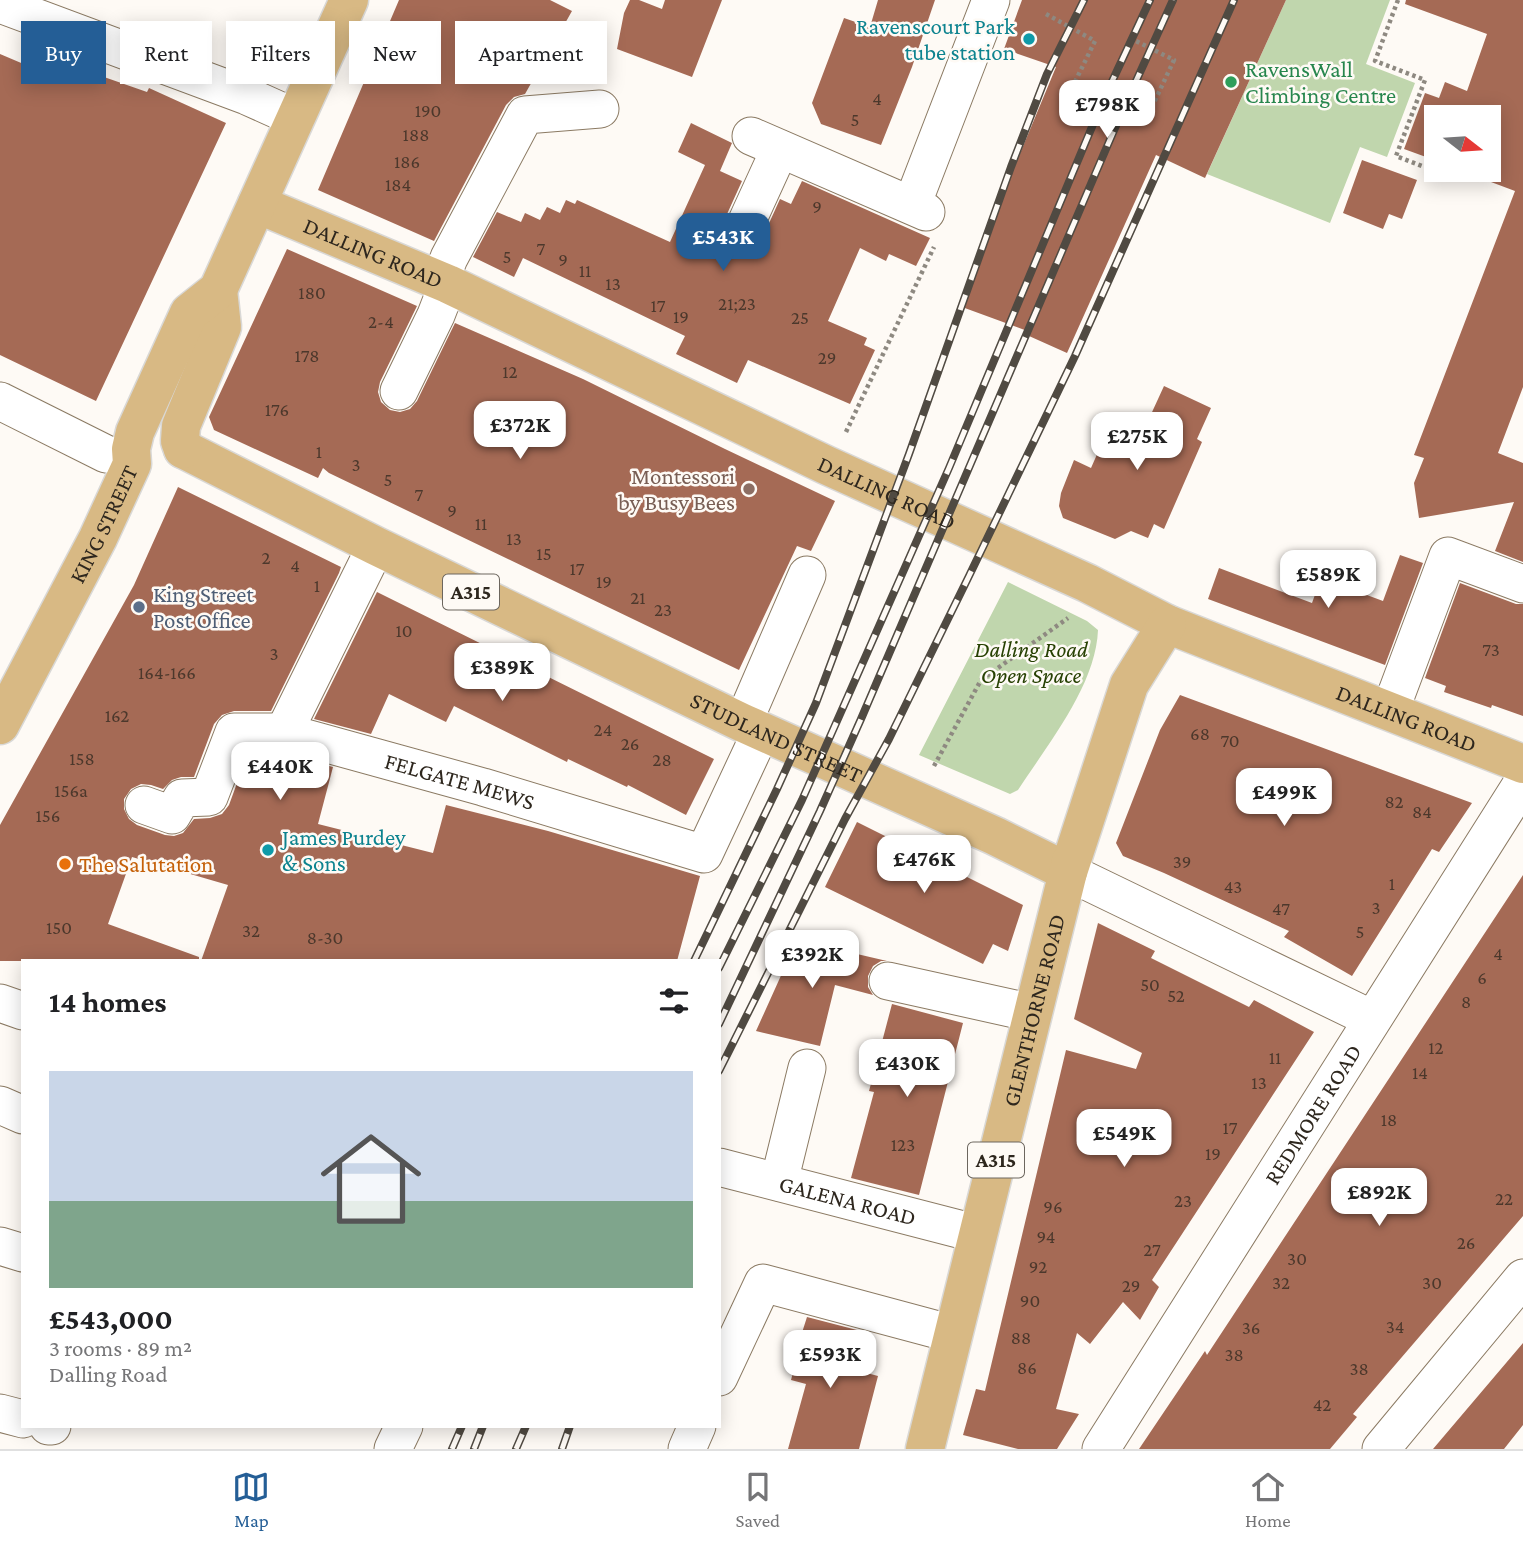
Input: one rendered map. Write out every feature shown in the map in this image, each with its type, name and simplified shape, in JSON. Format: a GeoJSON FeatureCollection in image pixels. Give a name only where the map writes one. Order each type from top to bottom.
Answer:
{"type":"FeatureCollection","features":[{"type":"Feature","properties":{"kind":"main road","name":"KING STREET"},"geometry":{"type":"LineString","coordinates":[[0,725],[98,538],[119,459],[131,449],[135,432],[189,313],[218,290],[349,0]]}},
{"type":"Feature","properties":{"kind":"main road","name":"DALLING ROAD"},"geometry":{"type":"LineString","coordinates":[[257,204],[444,283],[826,465],[1087,583],[1167,624],[1523,764]]}},
{"type":"Feature","properties":{"kind":"main road"},"geometry":{"type":"LineString","coordinates":[[119,459],[183,449],[180,441],[181,426],[222,327],[218,290]]}},
{"type":"Feature","properties":{"kind":"main road","name":"STUDLAND STREET"},"geometry":{"type":"LineString","coordinates":[[183,449],[376,546],[752,727],[995,836],[1068,872]]}},
{"type":"Feature","properties":{"kind":"main road","name":"GLENTHORNE ROAD"},"geometry":{"type":"LineString","coordinates":[[925,1449],[1068,872],[1129,685],[1167,624]]}},
{"type":"Feature","properties":{"kind":"street"},"geometry":{"type":"LineString","coordinates":[[742,232],[766,142],[925,219],[932,155],[991,0]]}},
{"type":"Feature","properties":{"kind":"street"},"geometry":{"type":"LineString","coordinates":[[0,4],[247,96],[296,118]]}},
{"type":"Feature","properties":{"kind":"street"},"geometry":{"type":"LineString","coordinates":[[399,391],[436,315],[449,258],[525,115],[600,109]]}},
{"type":"Feature","properties":{"kind":"street"},"geometry":{"type":"LineString","coordinates":[[0,401],[119,459]]}},
{"type":"Feature","properties":{"kind":"street"},"geometry":{"type":"LineString","coordinates":[[144,805],[172,814],[182,798],[209,797],[234,732],[284,732],[376,546]]}},
{"type":"Feature","properties":{"kind":"street"},"geometry":{"type":"LineString","coordinates":[[1390,711],[1448,556],[1523,584]]}},
{"type":"Feature","properties":{"kind":"street"},"geometry":{"type":"LineString","coordinates":[[752,727],[807,575]]}},
{"type":"Feature","properties":{"kind":"street","name":"FELGATE MEWS"},"geometry":{"type":"LineString","coordinates":[[284,732],[483,787],[704,854],[752,727]]}},
{"type":"Feature","properties":{"kind":"street","name":"REDMORE ROAD"},"geometry":{"type":"LineString","coordinates":[[1101,1449],[1523,782]]}},
{"type":"Feature","properties":{"kind":"street","name":"STUDLAND STREET"},"geometry":{"type":"LineString","coordinates":[[1068,872],[1372,1019]]}},
{"type":"Feature","properties":{"kind":"street"},"geometry":{"type":"LineString","coordinates":[[888,981],[1033,1013]]}},
{"type":"Feature","properties":{"kind":"street"},"geometry":{"type":"LineString","coordinates":[[0,1003],[21,1010]]}},
{"type":"Feature","properties":{"kind":"street"},"geometry":{"type":"LineString","coordinates":[[779,1182],[807,1068]]}},
{"type":"Feature","properties":{"kind":"street"},"geometry":{"type":"LineString","coordinates":[[0,1105],[21,1114]]}},
{"type":"Feature","properties":{"kind":"street","name":"GALENA ROAD"},"geometry":{"type":"LineString","coordinates":[[721,1168],[978,1234]]}},
{"type":"Feature","properties":{"kind":"street"},"geometry":{"type":"LineString","coordinates":[[0,1246],[21,1251]]}},
{"type":"Feature","properties":{"kind":"street"},"geometry":{"type":"LineString","coordinates":[[1381,1449],[1523,1278]]}},
{"type":"Feature","properties":{"kind":"street"},"geometry":{"type":"LineString","coordinates":[[721,1373],[763,1283],[953,1334]]}},
{"type":"Feature","properties":{"kind":"street"},"geometry":{"type":"LineString","coordinates":[[0,1413],[21,1418]]}},
{"type":"Feature","properties":{"kind":"street"},"geometry":{"type":"LineString","coordinates":[[393,1449],[403,1428]]}},
{"type":"Feature","properties":{"kind":"street"},"geometry":{"type":"LineString","coordinates":[[687,1449],[696,1428]]}},
{"type":"Feature","properties":{"kind":"path"},"geometry":{"type":"LineString","coordinates":[[1398,0],[1375,61],[1425,80],[1396,156],[1424,167]]}},
{"type":"Feature","properties":{"kind":"path"},"geometry":{"type":"LineString","coordinates":[[1046,14],[1095,40],[1072,88]]}},
{"type":"Feature","properties":{"kind":"path"},"geometry":{"type":"LineString","coordinates":[[1130,38],[1174,60],[1151,108]]}},
{"type":"Feature","properties":{"kind":"path"},"geometry":{"type":"LineString","coordinates":[[846,433],[925,219]]}},
{"type":"Feature","properties":{"kind":"path"},"geometry":{"type":"LineString","coordinates":[[932,771],[981,680],[1068,619],[1074,608]]}},
{"type":"Feature","properties":{"kind":"green space"},"geometry":{"type":"Polygon","coordinates":[[[1286,0],[1390,0],[1366,64],[1415,83],[1387,157],[1360,147],[1330,223],[1207,174],[1286,0]]]}},
{"type":"Feature","properties":{"kind":"green space","name":"Dalling Road Open Space"},"geometry":{"type":"Polygon","coordinates":[[[1008,582],[1087,621],[1098,630],[1089,672],[1080,693],[1018,790],[1010,794],[919,755],[1008,582]]]}},
{"type":"Feature","properties":{"kind":"building"},"geometry":{"type":"Polygon","coordinates":[[[399,0],[550,0],[572,11],[566,21],[455,21],[455,84],[531,84],[525,94],[514,97],[506,105],[434,241],[318,190],[363,84],[441,84],[441,21],[390,21],[399,0]]]}},
{"type":"Feature","properties":{"kind":"building"},"geometry":{"type":"Polygon","coordinates":[[[630,0],[639,0],[662,9],[665,0],[722,0],[692,77],[617,49],[624,13],[630,0]]]}},
{"type":"Feature","properties":{"kind":"building"},"geometry":{"type":"Polygon","coordinates":[[[878,0],[935,0],[881,145],[821,124],[812,103],[844,18],[870,27],[878,0]]]}},
{"type":"Feature","properties":{"kind":"building"},"geometry":{"type":"Polygon","coordinates":[[[1022,0],[1286,0],[1205,178],[1156,155],[1067,353],[1029,336],[1030,332],[962,307],[1014,168],[1056,67],[1004,49],[1022,0]]]}},
{"type":"Feature","properties":{"kind":"building"},"geometry":{"type":"Polygon","coordinates":[[[1406,0],[1523,0],[1523,387],[1498,453],[1523,463],[1523,562],[1495,551],[1514,502],[1419,518],[1414,483],[1424,458],[1414,455],[1515,191],[1491,182],[1502,182],[1502,105],[1424,105],[1424,156],[1404,149],[1425,93],[1439,98],[1445,82],[1467,91],[1487,34],[1405,4],[1406,0]]]}},
{"type":"Feature","properties":{"kind":"building"},"geometry":{"type":"Polygon","coordinates":[[[0,54],[21,63],[21,84],[106,84],[106,78],[147,92],[149,88],[226,123],[96,401],[0,355],[0,54]]]}},
{"type":"Feature","properties":{"kind":"building"},"geometry":{"type":"Polygon","coordinates":[[[691,123],[732,143],[720,171],[742,181],[721,233],[725,244],[733,251],[745,253],[755,249],[780,199],[791,204],[802,181],[930,238],[916,266],[889,254],[886,261],[860,248],[828,321],[867,338],[864,345],[875,350],[850,404],[748,360],[737,383],[676,354],[685,336],[523,258],[514,277],[473,257],[497,212],[521,222],[525,213],[540,220],[547,207],[560,213],[566,200],[575,204],[577,200],[670,242],[705,165],[678,152],[691,123]]]}},
{"type":"Feature","properties":{"kind":"building"},"geometry":{"type":"Polygon","coordinates":[[[1362,160],[1417,180],[1402,219],[1389,214],[1383,229],[1343,213],[1362,160]]]}},
{"type":"Feature","properties":{"kind":"building"},"geometry":{"type":"Polygon","coordinates":[[[287,249],[417,306],[380,382],[378,392],[381,402],[390,410],[400,412],[410,409],[417,401],[455,323],[583,379],[835,501],[811,551],[797,546],[739,670],[323,468],[318,478],[214,430],[209,417],[287,249]]]}},
{"type":"Feature","properties":{"kind":"building"},"geometry":{"type":"Polygon","coordinates":[[[1164,386],[1211,408],[1197,439],[1202,442],[1164,529],[1154,524],[1148,538],[1131,531],[1115,539],[1063,518],[1059,506],[1061,493],[1074,460],[1091,468],[1106,434],[1136,447],[1164,386]]]}},
{"type":"Feature","properties":{"kind":"building"},"geometry":{"type":"Polygon","coordinates":[[[178,487],[341,567],[271,711],[234,711],[222,715],[214,724],[194,777],[172,780],[163,789],[141,784],[131,789],[124,799],[124,809],[129,819],[137,825],[174,836],[183,833],[194,819],[222,814],[229,805],[248,753],[281,753],[333,767],[318,824],[433,853],[446,805],[548,831],[700,876],[678,959],[202,959],[228,885],[132,857],[108,924],[199,959],[0,961],[0,825],[134,585],[178,487]]]}},
{"type":"Feature","properties":{"kind":"building"},"geometry":{"type":"Polygon","coordinates":[[[1400,555],[1423,563],[1385,665],[1208,599],[1219,568],[1312,603],[1321,578],[1383,601],[1400,555]]]}},
{"type":"Feature","properties":{"kind":"building"},"geometry":{"type":"Polygon","coordinates":[[[1460,583],[1516,604],[1523,604],[1523,716],[1444,692],[1446,686],[1425,678],[1460,583]]]}},
{"type":"Feature","properties":{"kind":"building"},"geometry":{"type":"Polygon","coordinates":[[[377,592],[714,759],[686,815],[628,785],[627,787],[568,759],[567,762],[454,706],[446,722],[389,694],[371,734],[314,719],[377,592]]]}},
{"type":"Feature","properties":{"kind":"building"},"geometry":{"type":"Polygon","coordinates":[[[1180,695],[1472,803],[1439,852],[1432,849],[1352,976],[1284,937],[1289,931],[1123,856],[1116,843],[1160,730],[1180,695]]]}},
{"type":"Feature","properties":{"kind":"building"},"geometry":{"type":"Polygon","coordinates":[[[857,822],[1023,905],[1008,951],[993,944],[983,964],[825,887],[857,822]]]}},
{"type":"Feature","properties":{"kind":"building"},"geometry":{"type":"Polygon","coordinates":[[[1523,875],[1523,1216],[1353,1414],[1357,1417],[1330,1449],[1139,1449],[1205,1351],[1207,1355],[1523,875]]]}},
{"type":"Feature","properties":{"kind":"building"},"geometry":{"type":"Polygon","coordinates":[[[1098,923],[1155,951],[1151,958],[1249,1007],[1254,1000],[1314,1032],[1152,1280],[1159,1287],[1140,1320],[1123,1302],[1090,1344],[1077,1333],[1056,1409],[1079,1414],[1057,1449],[1018,1449],[963,1435],[976,1389],[985,1391],[1066,1050],[1136,1069],[1142,1053],[1074,1019],[1098,923]]]}},
{"type":"Feature","properties":{"kind":"building"},"geometry":{"type":"Polygon","coordinates":[[[797,940],[887,961],[873,966],[868,976],[868,987],[873,995],[835,985],[820,1046],[756,1031],[797,940]]]}},
{"type":"Feature","properties":{"kind":"building"},"geometry":{"type":"Polygon","coordinates":[[[892,1004],[963,1023],[919,1195],[851,1178],[874,1092],[869,1091],[892,1004]]]}},
{"type":"Feature","properties":{"kind":"building"},"geometry":{"type":"Polygon","coordinates":[[[807,1317],[857,1330],[848,1368],[878,1376],[859,1449],[788,1449],[806,1384],[791,1380],[807,1317]]]}},
{"type":"Feature","properties":{"kind":"building"},"geometry":{"type":"Polygon","coordinates":[[[1523,1343],[1523,1425],[1504,1449],[1433,1449],[1523,1343]]]}},
{"type":"Feature","properties":{"kind":"railway"},"geometry":{"type":"LineString","coordinates":[[695,959],[816,703],[909,454],[1011,167],[1047,74],[1084,0]]}},
{"type":"Feature","properties":{"kind":"railway"},"geometry":{"type":"LineString","coordinates":[[721,964],[802,800],[949,468],[1102,103],[1150,0]]}},
{"type":"Feature","properties":{"kind":"railway"},"geometry":{"type":"LineString","coordinates":[[721,1020],[861,719],[1121,114],[1173,0]]}},
{"type":"Feature","properties":{"kind":"railway"},"geometry":{"type":"LineString","coordinates":[[721,1067],[845,819],[889,739],[1075,356],[1234,0]]}},
{"type":"Feature","properties":{"kind":"railway"},"geometry":{"type":"LineString","coordinates":[[452,1449],[461,1428]]}},
{"type":"Feature","properties":{"kind":"railway"},"geometry":{"type":"LineString","coordinates":[[474,1449],[482,1428]]}},
{"type":"Feature","properties":{"kind":"railway"},"geometry":{"type":"LineString","coordinates":[[516,1449],[525,1428]]}},
{"type":"Feature","properties":{"kind":"railway"},"geometry":{"type":"LineString","coordinates":[[562,1449],[569,1428]]}},
{"type":"Feature","properties":{"kind":"place","name":"Ravenscourt Park tube station"},"geometry":{"type":"Point","coordinates":[1029,39]}},
{"type":"Feature","properties":{"kind":"place","name":"RavensWall Climbing Centre"},"geometry":{"type":"Point","coordinates":[1231,82]}},
{"type":"Feature","properties":{"kind":"place","name":"Montessori by Busy Bees"},"geometry":{"type":"Point","coordinates":[749,489]}},
{"type":"Feature","properties":{"kind":"place","name":"King Street Post Office"},"geometry":{"type":"Point","coordinates":[139,607]}},
{"type":"Feature","properties":{"kind":"place","name":"James Purdey & Sons"},"geometry":{"type":"Point","coordinates":[268,850]}},
{"type":"Feature","properties":{"kind":"place","name":"The Salutation"},"geometry":{"type":"Point","coordinates":[65,864]}}]}
